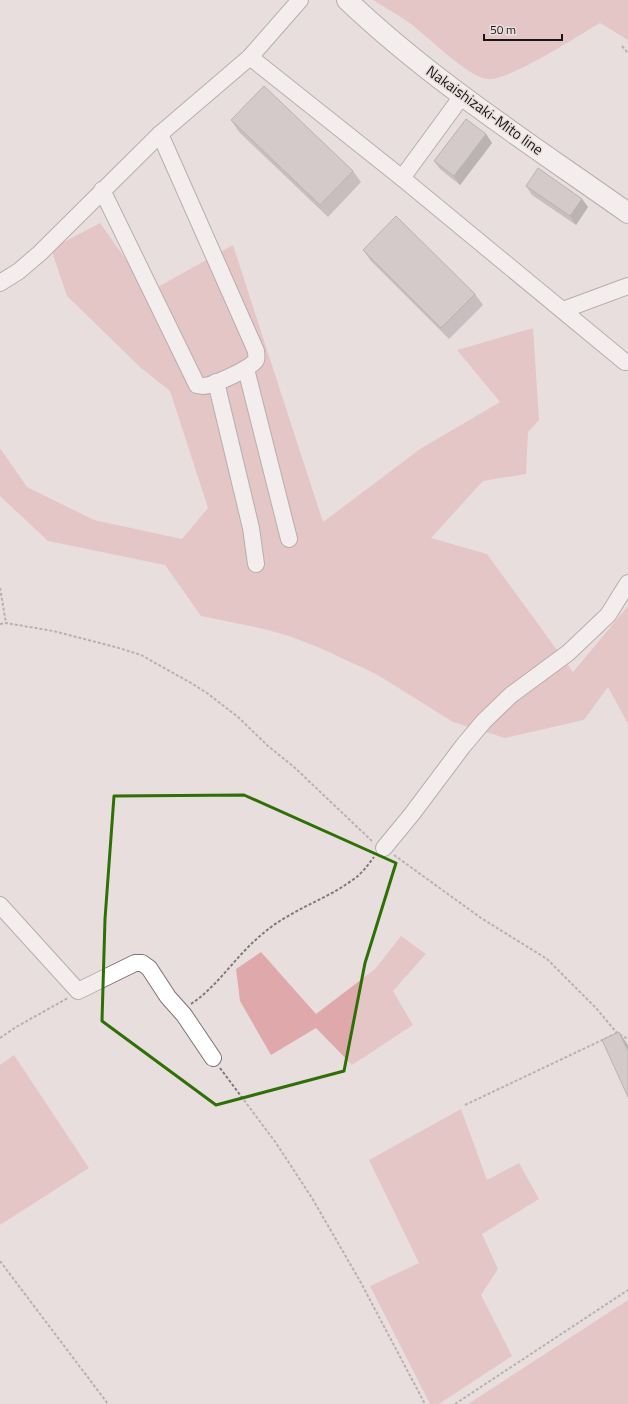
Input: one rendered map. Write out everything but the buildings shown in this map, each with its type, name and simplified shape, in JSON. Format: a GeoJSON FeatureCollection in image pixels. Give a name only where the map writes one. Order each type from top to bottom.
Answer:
{"type":"FeatureCollection","features":[{"type":"Feature","properties":{"kind":"main road","name":"Nakaishizaki-Mito line"},"geometry":{"type":"LineString","coordinates":[[347,0],[377,28],[462,96],[628,213]]}},
{"type":"Feature","properties":{"kind":"street"},"geometry":{"type":"LineString","coordinates":[[0,283],[19,271],[40,253],[160,134],[250,57],[300,0]]}},
{"type":"Feature","properties":{"kind":"street"},"geometry":{"type":"LineString","coordinates":[[250,57],[402,178],[625,362]]}},
{"type":"Feature","properties":{"kind":"street"},"geometry":{"type":"LineString","coordinates":[[402,178],[462,96]]}},
{"type":"Feature","properties":{"kind":"street"},"geometry":{"type":"LineString","coordinates":[[102,190],[197,385],[203,386],[216,382],[246,369],[253,364],[256,359],[256,351],[160,134]]}},
{"type":"Feature","properties":{"kind":"street"},"geometry":{"type":"LineString","coordinates":[[563,310],[628,286]]}},
{"type":"Feature","properties":{"kind":"street"},"geometry":{"type":"LineString","coordinates":[[246,369],[289,539]]}},
{"type":"Feature","properties":{"kind":"street"},"geometry":{"type":"LineString","coordinates":[[216,382],[250,528],[256,564]]}},
{"type":"Feature","properties":{"kind":"street"},"geometry":{"type":"LineString","coordinates":[[384,848],[484,721],[510,694],[568,654],[608,615],[628,583]]}},
{"type":"Feature","properties":{"kind":"street"},"geometry":{"type":"LineString","coordinates":[[0,905],[78,991],[135,963],[142,963],[150,968],[168,997],[180,1010],[213,1058]]}},
{"type":"Feature","properties":{"kind":"path"},"geometry":{"type":"LineString","coordinates":[[622,46],[628,53]]}},
{"type":"Feature","properties":{"kind":"path"},"geometry":{"type":"LineString","coordinates":[[0,588],[6,623]]}},
{"type":"Feature","properties":{"kind":"path"},"geometry":{"type":"LineString","coordinates":[[0,624],[6,623],[53,631],[141,655],[207,693],[294,767],[376,845],[384,848],[454,899],[547,959],[596,1008],[617,1033],[628,1039]]}},
{"type":"Feature","properties":{"kind":"path"},"geometry":{"type":"LineString","coordinates":[[180,1010],[187,1007],[202,995],[259,937],[289,915],[338,890],[352,881],[384,848]]}},
{"type":"Feature","properties":{"kind":"path"},"geometry":{"type":"LineString","coordinates":[[0,1038],[16,1027],[69,998],[78,991]]}},
{"type":"Feature","properties":{"kind":"path"},"geometry":{"type":"LineString","coordinates":[[465,1106],[617,1033]]}},
{"type":"Feature","properties":{"kind":"path"},"geometry":{"type":"LineString","coordinates":[[213,1058],[276,1143],[312,1198],[360,1281],[424,1404]]}},
{"type":"Feature","properties":{"kind":"path"},"geometry":{"type":"LineString","coordinates":[[0,1260],[108,1404]]}},
{"type":"Feature","properties":{"kind":"path"},"geometry":{"type":"LineString","coordinates":[[455,1404],[628,1290]]}},
{"type":"Feature","properties":{"kind":"highlighted area"},"geometry":{"type":"Polygon","coordinates":[[[244,795],[396,863],[365,963],[344,1071],[216,1105],[102,1021],[105,919],[114,796],[244,795]]]}},
{"type":"Feature","properties":{"kind":"shaded area"},"geometry":{"type":"Polygon","coordinates":[[[373,0],[628,0],[628,40],[600,23],[544,57],[526,66],[497,78],[487,79],[479,77],[459,64],[411,24],[373,0]]]}},
{"type":"Feature","properties":{"kind":"shaded area"},"geometry":{"type":"Polygon","coordinates":[[[100,223],[149,292],[233,245],[323,522],[420,449],[500,402],[457,350],[533,328],[539,420],[528,432],[526,474],[483,481],[431,538],[487,554],[573,672],[628,606],[628,724],[608,687],[584,720],[505,738],[453,722],[376,674],[320,648],[289,636],[264,629],[201,616],[165,565],[48,541],[0,496],[0,448],[27,487],[94,520],[182,539],[208,508],[170,391],[141,368],[67,296],[51,249],[100,223]]]}},
{"type":"Feature","properties":{"kind":"shaded area"},"geometry":{"type":"Polygon","coordinates":[[[401,936],[426,954],[393,991],[413,1025],[352,1065],[316,1028],[271,1055],[240,1001],[236,969],[261,952],[316,1014],[375,969],[401,936]]]}},
{"type":"Feature","properties":{"kind":"shaded area"},"geometry":{"type":"Polygon","coordinates":[[[14,1055],[89,1168],[0,1225],[0,1065],[14,1055]]]}},
{"type":"Feature","properties":{"kind":"shaded area"},"geometry":{"type":"Polygon","coordinates":[[[461,1109],[487,1180],[519,1163],[539,1199],[482,1234],[498,1269],[481,1295],[512,1356],[439,1404],[430,1404],[370,1286],[419,1263],[369,1160],[461,1109]]]}},
{"type":"Feature","properties":{"kind":"shaded area"},"geometry":{"type":"Polygon","coordinates":[[[628,1300],[628,1404],[468,1404],[628,1300]]]}}]}
